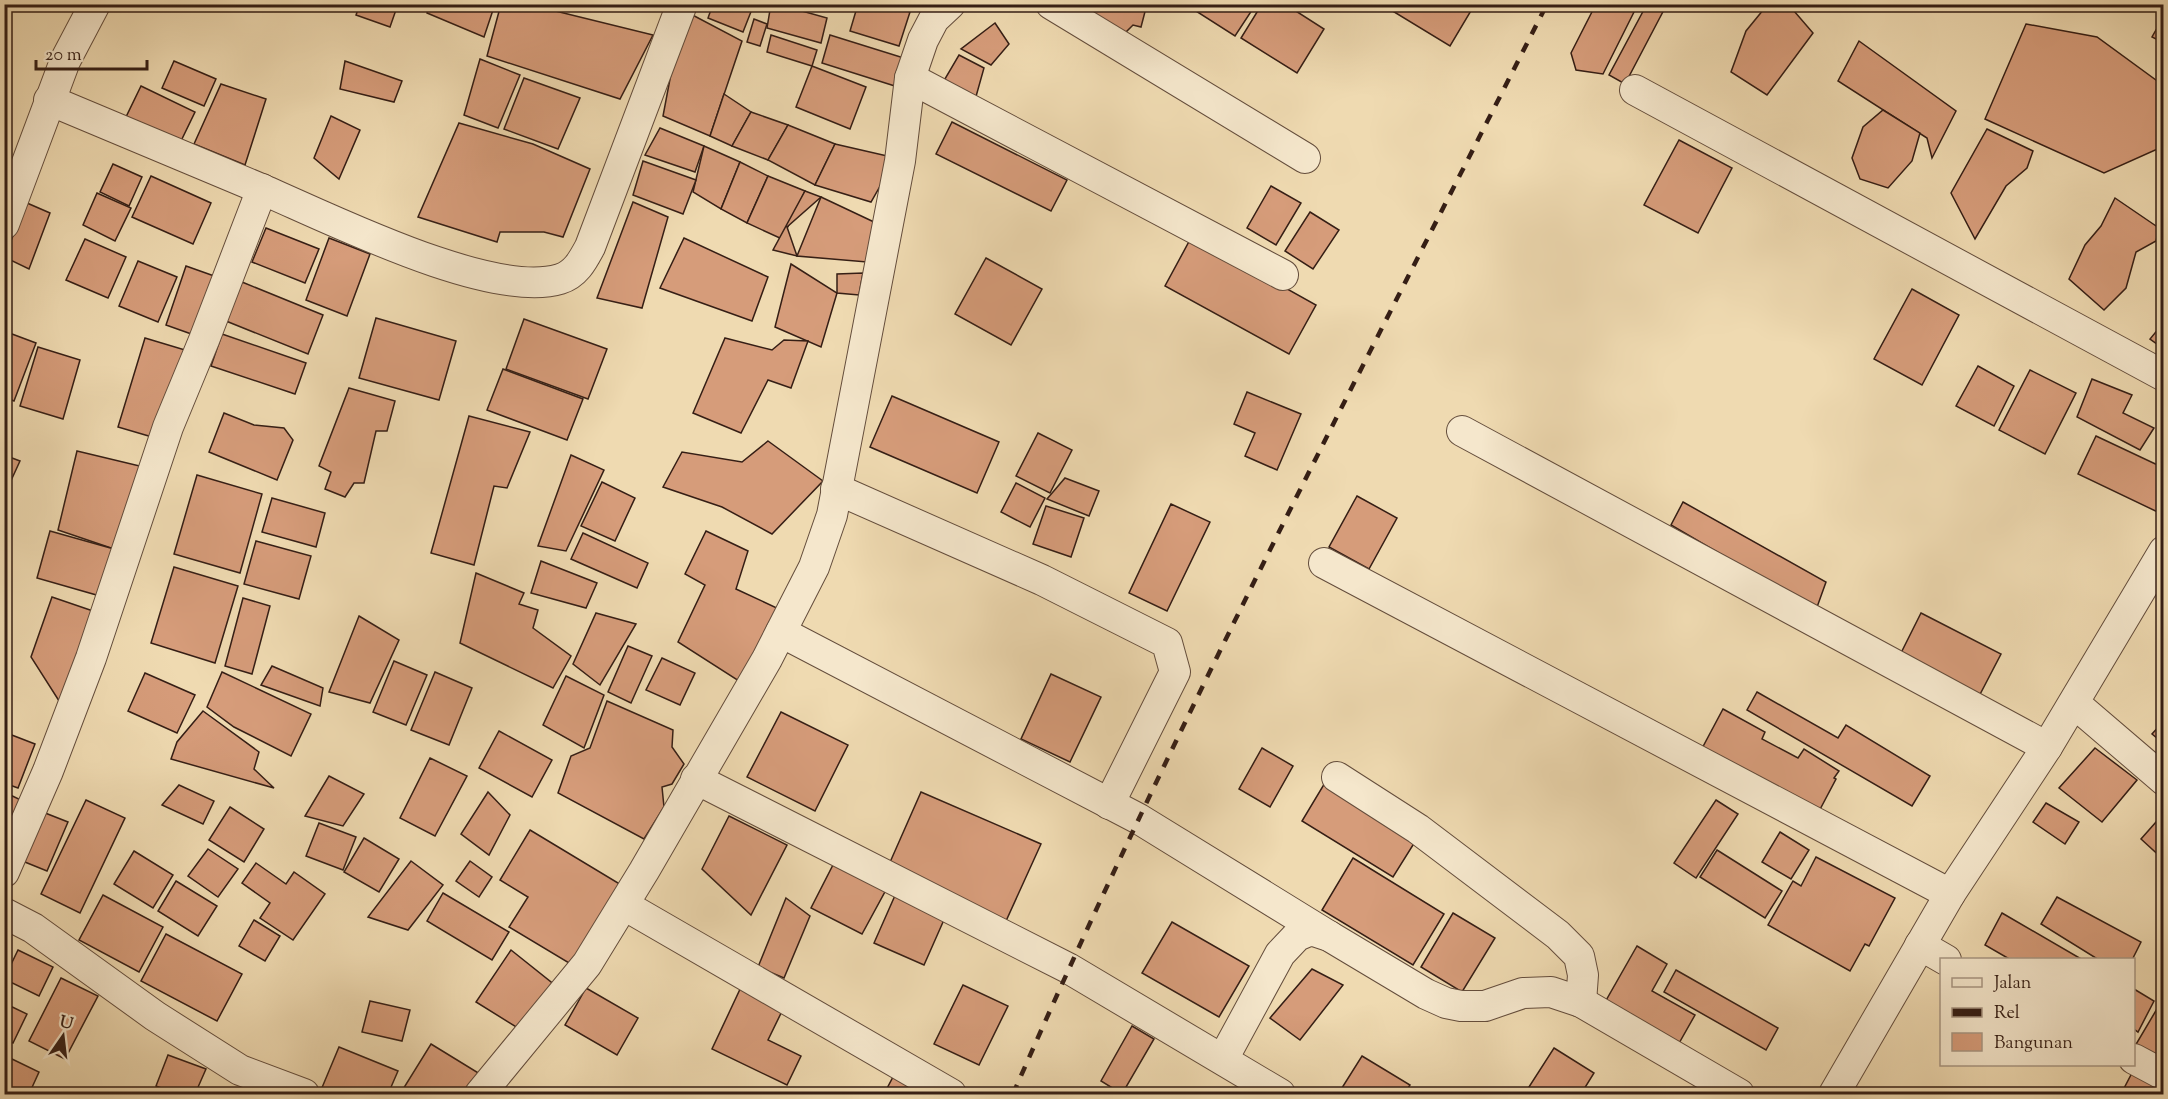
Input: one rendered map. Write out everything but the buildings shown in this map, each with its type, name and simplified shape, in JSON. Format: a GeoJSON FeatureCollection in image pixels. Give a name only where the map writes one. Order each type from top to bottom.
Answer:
{"type":"FeatureCollection","features":[{"type":"Feature","properties":{"kind":"street"},"geometry":{"type":"LineString","coordinates":[[4,224],[65,61],[95,4]]}},
{"type":"Feature","properties":{"kind":"street"},"geometry":{"type":"LineString","coordinates":[[49,100],[373,238],[454,267],[516,282],[543,282],[562,279],[578,268],[590,247],[682,4]]}},
{"type":"Feature","properties":{"kind":"street"},"geometry":{"type":"LineString","coordinates":[[480,1095],[587,964],[624,905],[767,659],[814,567],[832,514],[837,489],[900,161],[910,78],[923,40],[934,19],[950,4]]}},
{"type":"Feature","properties":{"kind":"street"},"geometry":{"type":"LineString","coordinates":[[1052,4],[1305,158]]}},
{"type":"Feature","properties":{"kind":"street"},"geometry":{"type":"LineString","coordinates":[[910,78],[1282,275]]}},
{"type":"Feature","properties":{"kind":"street"},"geometry":{"type":"LineString","coordinates":[[1635,90],[2163,376]]}},
{"type":"Feature","properties":{"kind":"street"},"geometry":{"type":"LineString","coordinates":[[4,872],[48,771],[91,658],[168,427],[262,189]]}},
{"type":"Feature","properties":{"kind":"street"},"geometry":{"type":"LineString","coordinates":[[1462,431],[2047,747]]}},
{"type":"Feature","properties":{"kind":"street"},"geometry":{"type":"LineString","coordinates":[[837,489],[1042,580],[1167,643],[1175,672],[1109,804]]}},
{"type":"Feature","properties":{"kind":"street"},"geometry":{"type":"LineString","coordinates":[[1834,1095],[1950,894],[2047,747],[2163,551]]}},
{"type":"Feature","properties":{"kind":"street"},"geometry":{"type":"LineString","coordinates":[[1324,563],[1950,894]]}},
{"type":"Feature","properties":{"kind":"street"},"geometry":{"type":"LineString","coordinates":[[781,633],[1139,819],[1426,994],[1446,1003],[1461,1006],[1485,1006],[1522,993],[1551,992],[1581,1002],[1739,1095]]}},
{"type":"Feature","properties":{"kind":"street"},"geometry":{"type":"LineString","coordinates":[[2074,703],[2163,780]]}},
{"type":"Feature","properties":{"kind":"street"},"geometry":{"type":"LineString","coordinates":[[1337,777],[1418,829],[1558,935],[1580,956],[1583,975],[1581,1002]]}},
{"type":"Feature","properties":{"kind":"street"},"geometry":{"type":"LineString","coordinates":[[696,779],[1068,968],[1280,1095]]}},
{"type":"Feature","properties":{"kind":"street"},"geometry":{"type":"LineString","coordinates":[[624,905],[951,1095]]}},
{"type":"Feature","properties":{"kind":"street"},"geometry":{"type":"LineString","coordinates":[[4,913],[33,928],[155,1016],[240,1070],[304,1095]]}},
{"type":"Feature","properties":{"kind":"street"},"geometry":{"type":"LineString","coordinates":[[1223,1059],[1280,954],[1297,936],[1311,930],[1329,936]]}},
{"type":"Feature","properties":{"kind":"street"},"geometry":{"type":"LineString","coordinates":[[1920,945],[1943,958]]}},
{"type":"Feature","properties":{"kind":"street"},"geometry":{"type":"LineString","coordinates":[[2135,1060],[2163,1075]]}},
{"type":"Feature","properties":{"kind":"railway"},"geometry":{"type":"LineString","coordinates":[[1013,1094],[1139,818],[1205,682],[1340,410],[1547,4]]}}]}
